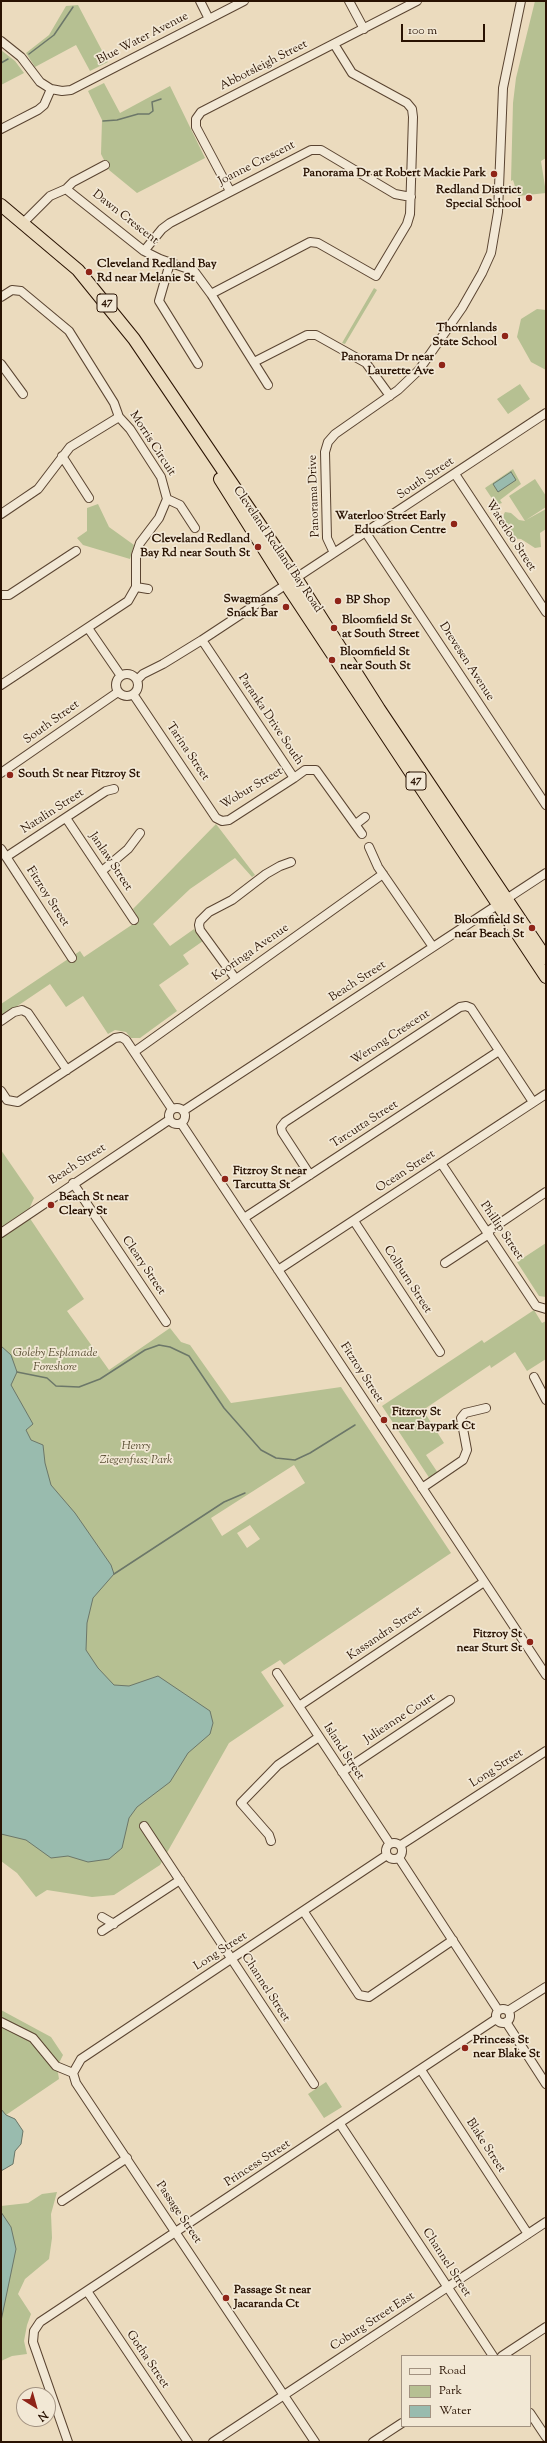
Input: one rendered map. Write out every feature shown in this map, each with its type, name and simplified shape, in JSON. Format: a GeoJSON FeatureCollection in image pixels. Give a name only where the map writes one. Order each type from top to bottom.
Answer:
{"type":"FeatureCollection","features":[{"type":"Feature","properties":{"kind":"highway","name":"Cleveland Redland Bay Road"},"geometry":{"type":"LineString","coordinates":[[1,205],[78,270],[104,300],[134,339],[190,423],[291,581],[379,708],[502,902],[546,977]]}},
{"type":"Feature","properties":{"kind":"highway","name":"Cleveland Redland Bay Road"},"geometry":{"type":"LineString","coordinates":[[502,902],[546,958]]}},
{"type":"Feature","properties":{"kind":"street"},"geometry":{"type":"LineString","coordinates":[[200,1],[209,18]]}},
{"type":"Feature","properties":{"kind":"street","name":"Blue Water Avenue"},"geometry":{"type":"LineString","coordinates":[[51,89],[62,91],[71,90],[244,1]]}},
{"type":"Feature","properties":{"kind":"street"},"geometry":{"type":"LineString","coordinates":[[349,1],[364,28]]}},
{"type":"Feature","properties":{"kind":"street","name":"Abbotsleigh Street"},"geometry":{"type":"LineString","coordinates":[[230,191],[196,127],[196,119],[201,112],[417,1]]}},
{"type":"Feature","properties":{"kind":"street","name":"Panorama Drive"},"geometry":{"type":"LineString","coordinates":[[334,553],[327,538],[326,447],[335,434],[406,384],[431,354],[462,308],[482,273],[490,253],[498,212],[503,88],[521,1]]}},
{"type":"Feature","properties":{"kind":"street"},"geometry":{"type":"LineString","coordinates":[[1,41],[21,56],[40,82],[51,89],[46,101],[38,110],[1,129]]}},
{"type":"Feature","properties":{"kind":"street"},"geometry":{"type":"LineString","coordinates":[[211,294],[310,242],[318,243],[376,276],[407,224],[410,197],[412,110],[407,103],[352,73],[334,44]]}},
{"type":"Feature","properties":{"kind":"street","name":"Joanne Crescent"},"geometry":{"type":"LineString","coordinates":[[144,251],[162,229],[170,222],[311,150],[321,150],[395,194],[410,197]]}},
{"type":"Feature","properties":{"kind":"street"},"geometry":{"type":"LineString","coordinates":[[23,223],[50,196],[66,189],[73,182],[105,165]]}},
{"type":"Feature","properties":{"kind":"street","name":"Dawn Crescent"},"geometry":{"type":"LineString","coordinates":[[66,189],[144,251],[194,271],[211,294],[268,384]]}},
{"type":"Feature","properties":{"kind":"street"},"geometry":{"type":"LineString","coordinates":[[170,262],[159,301],[198,364]]}},
{"type":"Feature","properties":{"kind":"street","name":"Morris Circuit"},"geometry":{"type":"LineString","coordinates":[[1,298],[12,290],[21,291],[62,324],[114,403],[120,417],[130,429],[161,477],[167,500]]}},
{"type":"Feature","properties":{"kind":"street"},"geometry":{"type":"LineString","coordinates":[[254,362],[306,335],[316,335],[366,363],[390,396]]}},
{"type":"Feature","properties":{"kind":"street"},"geometry":{"type":"LineString","coordinates":[[1,364],[23,394]]}},
{"type":"Feature","properties":{"kind":"street","name":"South Street"},"geometry":{"type":"LineString","coordinates":[[136,680],[146,672],[163,664],[202,640],[546,413]]}},
{"type":"Feature","properties":{"kind":"street"},"geometry":{"type":"LineString","coordinates":[[1,514],[38,489],[70,447],[120,417]]}},
{"type":"Feature","properties":{"kind":"street"},"geometry":{"type":"LineString","coordinates":[[62,456],[89,498]]}},
{"type":"Feature","properties":{"kind":"street","name":"Waterloo Street"},"geometry":{"type":"LineString","coordinates":[[455,474],[546,612]]}},
{"type":"Feature","properties":{"kind":"street"},"geometry":{"type":"LineString","coordinates":[[1,685],[128,601],[136,587],[136,555],[140,543],[160,518],[167,500],[180,505],[195,528]]}},
{"type":"Feature","properties":{"kind":"street","name":"Drevesen Avenue"},"geometry":{"type":"LineString","coordinates":[[366,533],[546,805]]}},
{"type":"Feature","properties":{"kind":"street"},"geometry":{"type":"LineString","coordinates":[[1,595],[9,595],[76,551]]}},
{"type":"Feature","properties":{"kind":"street"},"geometry":{"type":"LineString","coordinates":[[136,587],[148,589]]}},
{"type":"Feature","properties":{"kind":"street"},"geometry":{"type":"LineString","coordinates":[[88,628],[121,676]]}},
{"type":"Feature","properties":{"kind":"street","name":"Paranka Drive South"},"geometry":{"type":"LineString","coordinates":[[202,640],[294,778],[305,770],[316,770],[362,834]]}},
{"type":"Feature","properties":{"kind":"street"},"geometry":{"type":"LineString","coordinates":[[128,674],[136,680],[138,688],[133,694],[125,696],[118,692],[116,683],[121,676],[128,674]]}},
{"type":"Feature","properties":{"kind":"street","name":"South Street"},"geometry":{"type":"LineString","coordinates":[[1,773],[118,692]]}},
{"type":"Feature","properties":{"kind":"street","name":"Tarina Street"},"geometry":{"type":"LineString","coordinates":[[133,694],[216,818],[222,821]]}},
{"type":"Feature","properties":{"kind":"street","name":"Wobur Street"},"geometry":{"type":"LineString","coordinates":[[222,821],[230,820],[294,778]]}},
{"type":"Feature","properties":{"kind":"street","name":"Natalin Street"},"geometry":{"type":"LineString","coordinates":[[6,857],[106,791],[114,789]]}},
{"type":"Feature","properties":{"kind":"street"},"geometry":{"type":"LineString","coordinates":[[356,824],[365,817]]}},
{"type":"Feature","properties":{"kind":"street","name":"Janlaw Street"},"geometry":{"type":"LineString","coordinates":[[66,818],[134,920]]}},
{"type":"Feature","properties":{"kind":"street"},"geometry":{"type":"LineString","coordinates":[[102,871],[128,850],[140,833]]}},
{"type":"Feature","properties":{"kind":"street"},"geometry":{"type":"LineString","coordinates":[[369,847],[378,867],[433,947]]}},
{"type":"Feature","properties":{"kind":"street","name":"Fitzroy Street"},"geometry":{"type":"LineString","coordinates":[[1,849],[72,958]]}},
{"type":"Feature","properties":{"kind":"street"},"geometry":{"type":"LineString","coordinates":[[235,978],[200,930],[200,921],[209,912],[232,900],[266,874],[291,862]]}},
{"type":"Feature","properties":{"kind":"street","name":"Beach Street"},"geometry":{"type":"LineString","coordinates":[[183,1111],[546,873]]}},
{"type":"Feature","properties":{"kind":"street","name":"Kooringa Avenue"},"geometry":{"type":"LineString","coordinates":[[134,1052],[235,978],[383,874]]}},
{"type":"Feature","properties":{"kind":"street","name":"Werong Crescent"},"geometry":{"type":"LineString","coordinates":[[310,1175],[282,1132],[282,1127],[285,1122],[453,1012],[466,1006],[471,1008],[533,1102]]}},
{"type":"Feature","properties":{"kind":"street"},"geometry":{"type":"LineString","coordinates":[[1,1021],[14,1012],[22,1010],[28,1013],[66,1070]]}},
{"type":"Feature","properties":{"kind":"street"},"geometry":{"type":"LineString","coordinates":[[1,1091],[7,1100],[18,1102],[115,1038],[121,1037],[126,1040],[172,1109]]}},
{"type":"Feature","properties":{"kind":"street","name":"Tarcutta Street"},"geometry":{"type":"LineString","coordinates":[[244,1218],[499,1051]]}},
{"type":"Feature","properties":{"kind":"street","name":"Ocean Street"},"geometry":{"type":"LineString","coordinates":[[278,1270],[546,1094]]}},
{"type":"Feature","properties":{"kind":"street"},"geometry":{"type":"LineString","coordinates":[[178,1108],[183,1111],[185,1118],[181,1123],[175,1124],[169,1120],[169,1114],[172,1109],[178,1108]]}},
{"type":"Feature","properties":{"kind":"street","name":"Beach Street"},"geometry":{"type":"LineString","coordinates":[[1,1233],[73,1183],[169,1120]]}},
{"type":"Feature","properties":{"kind":"street","name":"Fitzroy Street"},"geometry":{"type":"LineString","coordinates":[[181,1123],[484,1582],[543,1664],[546,1675]]}},
{"type":"Feature","properties":{"kind":"street","name":"Phillip Street"},"geometry":{"type":"LineString","coordinates":[[441,1163],[536,1306],[545,1309]]}},
{"type":"Feature","properties":{"kind":"street","name":"Cleary Street"},"geometry":{"type":"LineString","coordinates":[[73,1183],[166,1322]]}},
{"type":"Feature","properties":{"kind":"street"},"geometry":{"type":"LineString","coordinates":[[445,1263],[546,1192]]}},
{"type":"Feature","properties":{"kind":"street","name":"Colburn Street"},"geometry":{"type":"LineString","coordinates":[[354,1221],[440,1352]]}},
{"type":"Feature","properties":{"kind":"street"},"geometry":{"type":"LineString","coordinates":[[534,1377],[544,1395]]}},
{"type":"Feature","properties":{"kind":"street"},"geometry":{"type":"LineString","coordinates":[[422,1488],[463,1460],[467,1450],[461,1418],[465,1413],[486,1408]]}},
{"type":"Feature","properties":{"kind":"street","name":"Kassandra Street"},"geometry":{"type":"LineString","coordinates":[[299,1706],[484,1582]]}},
{"type":"Feature","properties":{"kind":"street","name":"Island Street"},"geometry":{"type":"LineString","coordinates":[[277,1673],[390,1844]]}},
{"type":"Feature","properties":{"kind":"street","name":"Julieanne Court"},"geometry":{"type":"LineString","coordinates":[[342,1772],[450,1700]]}},
{"type":"Feature","properties":{"kind":"street"},"geometry":{"type":"LineString","coordinates":[[271,1841],[269,1835],[241,1803],[274,1768],[319,1737]]}},
{"type":"Feature","properties":{"kind":"street","name":"Long Street"},"geometry":{"type":"LineString","coordinates":[[401,1845],[546,1751]]}},
{"type":"Feature","properties":{"kind":"street","name":"Channel Street"},"geometry":{"type":"LineString","coordinates":[[144,1826],[314,2084]]}},
{"type":"Feature","properties":{"kind":"street"},"geometry":{"type":"LineString","coordinates":[[394,1843],[401,1845],[403,1854],[399,1858],[391,1859],[387,1855],[387,1848],[390,1844],[394,1843]]}},
{"type":"Feature","properties":{"kind":"street","name":"Long Street"},"geometry":{"type":"LineString","coordinates":[[73,2073],[81,2059],[304,1912],[387,1855]]}},
{"type":"Feature","properties":{"kind":"street"},"geometry":{"type":"LineString","coordinates":[[399,1858],[498,2010],[496,2019],[501,2023],[506,2022]]}},
{"type":"Feature","properties":{"kind":"street"},"geometry":{"type":"LineString","coordinates":[[102,1931],[180,1880]]}},
{"type":"Feature","properties":{"kind":"street"},"geometry":{"type":"LineString","coordinates":[[304,1912],[359,1995],[369,1997],[453,1940]]}},
{"type":"Feature","properties":{"kind":"street"},"geometry":{"type":"LineString","coordinates":[[102,1917],[114,1924]]}},
{"type":"Feature","properties":{"kind":"street"},"geometry":{"type":"LineString","coordinates":[[508,2011],[546,1987]]}},
{"type":"Feature","properties":{"kind":"street"},"geometry":{"type":"LineString","coordinates":[[498,2010],[503,2008],[508,2011]]}},
{"type":"Feature","properties":{"kind":"street"},"geometry":{"type":"LineString","coordinates":[[506,2022],[509,2018],[508,2011]]}},
{"type":"Feature","properties":{"kind":"street","name":"Princess Street"},"geometry":{"type":"LineString","coordinates":[[68,2442],[33,2342],[34,2331],[40,2322],[496,2019]]}},
{"type":"Feature","properties":{"kind":"street"},"geometry":{"type":"LineString","coordinates":[[1,2022],[33,2038],[56,2066],[73,2073]]}},
{"type":"Feature","properties":{"kind":"street"},"geometry":{"type":"LineString","coordinates":[[506,2022],[546,2084]]}},
{"type":"Feature","properties":{"kind":"street","name":"Blake Street"},"geometry":{"type":"LineString","coordinates":[[421,2070],[528,2234]]}},
{"type":"Feature","properties":{"kind":"street","name":"Passage Street"},"geometry":{"type":"LineString","coordinates":[[73,2073],[76,2083],[315,2442]]}},
{"type":"Feature","properties":{"kind":"street","name":"Channel Street"},"geometry":{"type":"LineString","coordinates":[[340,2124],[492,2355]]}},
{"type":"Feature","properties":{"kind":"street"},"geometry":{"type":"LineString","coordinates":[[62,2201],[127,2158]]}},
{"type":"Feature","properties":{"kind":"street","name":"Coburg Street East"},"geometry":{"type":"LineString","coordinates":[[213,2442],[546,2222]]}},
{"type":"Feature","properties":{"kind":"street","name":"Gotha Street"},"geometry":{"type":"LineString","coordinates":[[87,2291],[188,2442]]}},
{"type":"Feature","properties":{"kind":"street"},"geometry":{"type":"LineString","coordinates":[[504,2355],[546,2327]]}},
{"type":"Feature","properties":{"kind":"street"},"geometry":{"type":"LineString","coordinates":[[531,2414],[546,2437]]}},
{"type":"Feature","properties":{"kind":"street"},"geometry":{"type":"LineString","coordinates":[[373,2442],[401,2424]]}},
{"type":"Feature","properties":{"kind":"green space"},"geometry":{"type":"Polygon","coordinates":[[[535,1],[546,1],[546,158],[541,161],[546,193],[518,196],[513,180],[511,181],[513,103],[516,78],[535,1]]]}},
{"type":"Feature","properties":{"kind":"green space"},"geometry":{"type":"Polygon","coordinates":[[[78,5],[108,62],[90,71],[76,45],[35,67],[26,53],[49,35],[66,6],[78,5]]]}},
{"type":"Feature","properties":{"kind":"green space"},"geometry":{"type":"Polygon","coordinates":[[[1,50],[15,61],[24,73],[1,85],[1,50]]]}},
{"type":"Feature","properties":{"kind":"green space"},"geometry":{"type":"Polygon","coordinates":[[[104,83],[120,113],[170,86],[205,158],[137,193],[109,170],[101,154],[102,120],[88,91],[104,83]]]}},
{"type":"Feature","properties":{"kind":"green space"},"geometry":{"type":"Polygon","coordinates":[[[374,288],[377,290],[345,344],[342,343],[374,288]]]}},
{"type":"Feature","properties":{"kind":"green space"},"geometry":{"type":"Polygon","coordinates":[[[537,309],[546,310],[546,370],[531,362],[517,337],[521,319],[537,309]]]}},
{"type":"Feature","properties":{"kind":"green space"},"geometry":{"type":"Polygon","coordinates":[[[520,384],[530,399],[508,414],[497,399],[520,384]]]}},
{"type":"Feature","properties":{"kind":"green space"},"geometry":{"type":"Polygon","coordinates":[[[513,469],[521,484],[500,500],[502,503],[495,503],[485,488],[513,469]]]}},
{"type":"Feature","properties":{"kind":"green space"},"geometry":{"type":"Polygon","coordinates":[[[535,479],[546,496],[546,507],[526,520],[546,509],[546,529],[540,533],[541,547],[535,548],[521,539],[509,538],[501,520],[505,512],[511,513],[519,520],[525,521],[509,496],[535,479]]]}},
{"type":"Feature","properties":{"kind":"green space"},"geometry":{"type":"Polygon","coordinates":[[[98,504],[109,527],[134,545],[130,559],[83,545],[77,538],[87,531],[87,508],[98,504]]]}},
{"type":"Feature","properties":{"kind":"green space"},"geometry":{"type":"Polygon","coordinates":[[[216,824],[255,875],[252,877],[235,858],[190,889],[153,924],[170,946],[194,929],[203,941],[183,955],[189,964],[159,985],[177,1011],[140,1038],[131,1038],[126,1032],[115,1030],[108,1034],[83,996],[66,1007],[50,984],[1,1017],[1,1004],[80,951],[84,957],[139,920],[133,909],[216,824]]]}},
{"type":"Feature","properties":{"kind":"green space","name":"Henry Ziegenfusz Park"},"geometry":{"type":"Polygon","coordinates":[[[1,1150],[34,1198],[27,1214],[84,1299],[67,1311],[109,1370],[170,1328],[181,1342],[190,1345],[231,1403],[341,1387],[451,1553],[284,1665],[280,1660],[261,1672],[284,1706],[229,1743],[160,1865],[114,1895],[92,1897],[47,1890],[36,1897],[17,1873],[1,1861],[1,1150]],[[294,1465],[211,1518],[222,1536],[305,1483],[294,1465]],[[250,1525],[237,1533],[247,1548],[260,1539],[250,1525]]]}},
{"type":"Feature","properties":{"kind":"green space"},"geometry":{"type":"Polygon","coordinates":[[[546,1243],[546,1297],[539,1296],[517,1262],[546,1243]]]}},
{"type":"Feature","properties":{"kind":"green space"},"geometry":{"type":"Polygon","coordinates":[[[534,1310],[542,1323],[546,1321],[546,1359],[527,1371],[515,1352],[491,1368],[490,1365],[423,1410],[444,1443],[426,1455],[438,1473],[430,1479],[382,1406],[482,1340],[484,1343],[534,1310]]]}},
{"type":"Feature","properties":{"kind":"green space"},"geometry":{"type":"Polygon","coordinates":[[[1,2010],[51,2037],[63,2055],[57,2067],[59,2079],[6,2115],[15,2119],[23,2131],[21,2144],[15,2151],[13,2164],[1,2171],[1,2010]]]}},
{"type":"Feature","properties":{"kind":"green space"},"geometry":{"type":"Polygon","coordinates":[[[326,2082],[342,2107],[324,2118],[308,2094],[326,2082]]]}},
{"type":"Feature","properties":{"kind":"green space"},"geometry":{"type":"Polygon","coordinates":[[[57,2192],[51,2214],[52,2238],[49,2259],[25,2279],[18,2294],[31,2314],[24,2341],[27,2354],[12,2356],[1,2361],[1,2206],[28,2203],[42,2194],[57,2192]]]}},
{"type":"Feature","properties":{"kind":"water"},"geometry":{"type":"Polygon","coordinates":[[[511,472],[516,480],[498,492],[493,484],[511,472]]]}},
{"type":"Feature","properties":{"kind":"water"},"geometry":{"type":"Polygon","coordinates":[[[1,1346],[11,1355],[17,1372],[11,1385],[33,1424],[26,1430],[31,1440],[43,1445],[45,1463],[51,1485],[75,1513],[111,1565],[114,1574],[93,1598],[87,1623],[86,1650],[98,1668],[114,1685],[129,1686],[158,1676],[210,1711],[213,1723],[210,1734],[188,1753],[170,1782],[137,1807],[129,1818],[122,1848],[109,1859],[88,1862],[68,1856],[51,1858],[26,1840],[1,1834],[1,1346]]]}},
{"type":"Feature","properties":{"kind":"water"},"geometry":{"type":"Polygon","coordinates":[[[1,2109],[6,2115],[15,2119],[23,2131],[21,2144],[15,2151],[13,2164],[1,2171],[1,2109]]]}},
{"type":"Feature","properties":{"kind":"water"},"geometry":{"type":"Polygon","coordinates":[[[1,2212],[11,2227],[16,2249],[1,2321],[1,2212]]]}},
{"type":"Feature","properties":{"kind":"waterway"},"geometry":{"type":"LineString","coordinates":[[29,54],[54,35],[73,7]]}},
{"type":"Feature","properties":{"kind":"waterway"},"geometry":{"type":"LineString","coordinates":[[1,63],[8,59]]}},
{"type":"Feature","properties":{"kind":"waterway"},"geometry":{"type":"LineString","coordinates":[[103,121],[117,120],[138,114],[149,114],[153,111],[152,102],[161,99]]}},
{"type":"Feature","properties":{"kind":"waterway"},"geometry":{"type":"LineString","coordinates":[[17,1372],[47,1378],[56,1386],[79,1387],[100,1379],[145,1350],[159,1345],[170,1347],[189,1356],[224,1408],[261,1450],[276,1458],[295,1460],[310,1453],[355,1425]]}},
{"type":"Feature","properties":{"kind":"waterway"},"geometry":{"type":"LineString","coordinates":[[114,1574],[224,1502],[245,1493]]}},
{"type":"Feature","properties":{"kind":"place","name":"Panorama Dr at Robert Mackie Park"},"geometry":{"type":"Point","coordinates":[494,174]}},
{"type":"Feature","properties":{"kind":"place","name":"Redland District Special School"},"geometry":{"type":"Point","coordinates":[529,198]}},
{"type":"Feature","properties":{"kind":"place","name":"Cleveland Redland Bay Rd near Melanie St"},"geometry":{"type":"Point","coordinates":[89,272]}},
{"type":"Feature","properties":{"kind":"place","name":"Thornlands State School"},"geometry":{"type":"Point","coordinates":[505,336]}},
{"type":"Feature","properties":{"kind":"place","name":"Panorama Dr near Laurette Ave"},"geometry":{"type":"Point","coordinates":[442,365]}},
{"type":"Feature","properties":{"kind":"place","name":"Waterloo Street Early Education Centre"},"geometry":{"type":"Point","coordinates":[454,524]}},
{"type":"Feature","properties":{"kind":"place","name":"Cleveland Redland Bay Rd near South St"},"geometry":{"type":"Point","coordinates":[258,547]}},
{"type":"Feature","properties":{"kind":"place","name":"BP Shop"},"geometry":{"type":"Point","coordinates":[338,601]}},
{"type":"Feature","properties":{"kind":"place","name":"Swagmans Snack Bar"},"geometry":{"type":"Point","coordinates":[286,607]}},
{"type":"Feature","properties":{"kind":"place","name":"Bloomfield St at South Street"},"geometry":{"type":"Point","coordinates":[334,628]}},
{"type":"Feature","properties":{"kind":"place","name":"Bloomfield St near South St"},"geometry":{"type":"Point","coordinates":[332,660]}},
{"type":"Feature","properties":{"kind":"place","name":"South St near Fitzroy St"},"geometry":{"type":"Point","coordinates":[10,775]}},
{"type":"Feature","properties":{"kind":"place","name":"Bloomfield St near Beach St"},"geometry":{"type":"Point","coordinates":[532,928]}},
{"type":"Feature","properties":{"kind":"place","name":"Fitzroy St near Tarcutta St"},"geometry":{"type":"Point","coordinates":[225,1179]}},
{"type":"Feature","properties":{"kind":"place","name":"Beach St near Cleary St"},"geometry":{"type":"Point","coordinates":[51,1205]}},
{"type":"Feature","properties":{"kind":"place","name":"Fitzroy St near Baypark Ct"},"geometry":{"type":"Point","coordinates":[384,1420]}},
{"type":"Feature","properties":{"kind":"place","name":"Fitzroy St near Sturt St"},"geometry":{"type":"Point","coordinates":[530,1642]}},
{"type":"Feature","properties":{"kind":"place","name":"Princess St near Blake St"},"geometry":{"type":"Point","coordinates":[465,2048]}},
{"type":"Feature","properties":{"kind":"place","name":"Passage St near Jacaranda Ct"},"geometry":{"type":"Point","coordinates":[226,2298]}},
{"type":"Feature","properties":{"kind":"park label","name":"Goleby Esplanade Foreshore"},"geometry":{"type":"Point","coordinates":[55,1361]}}]}
